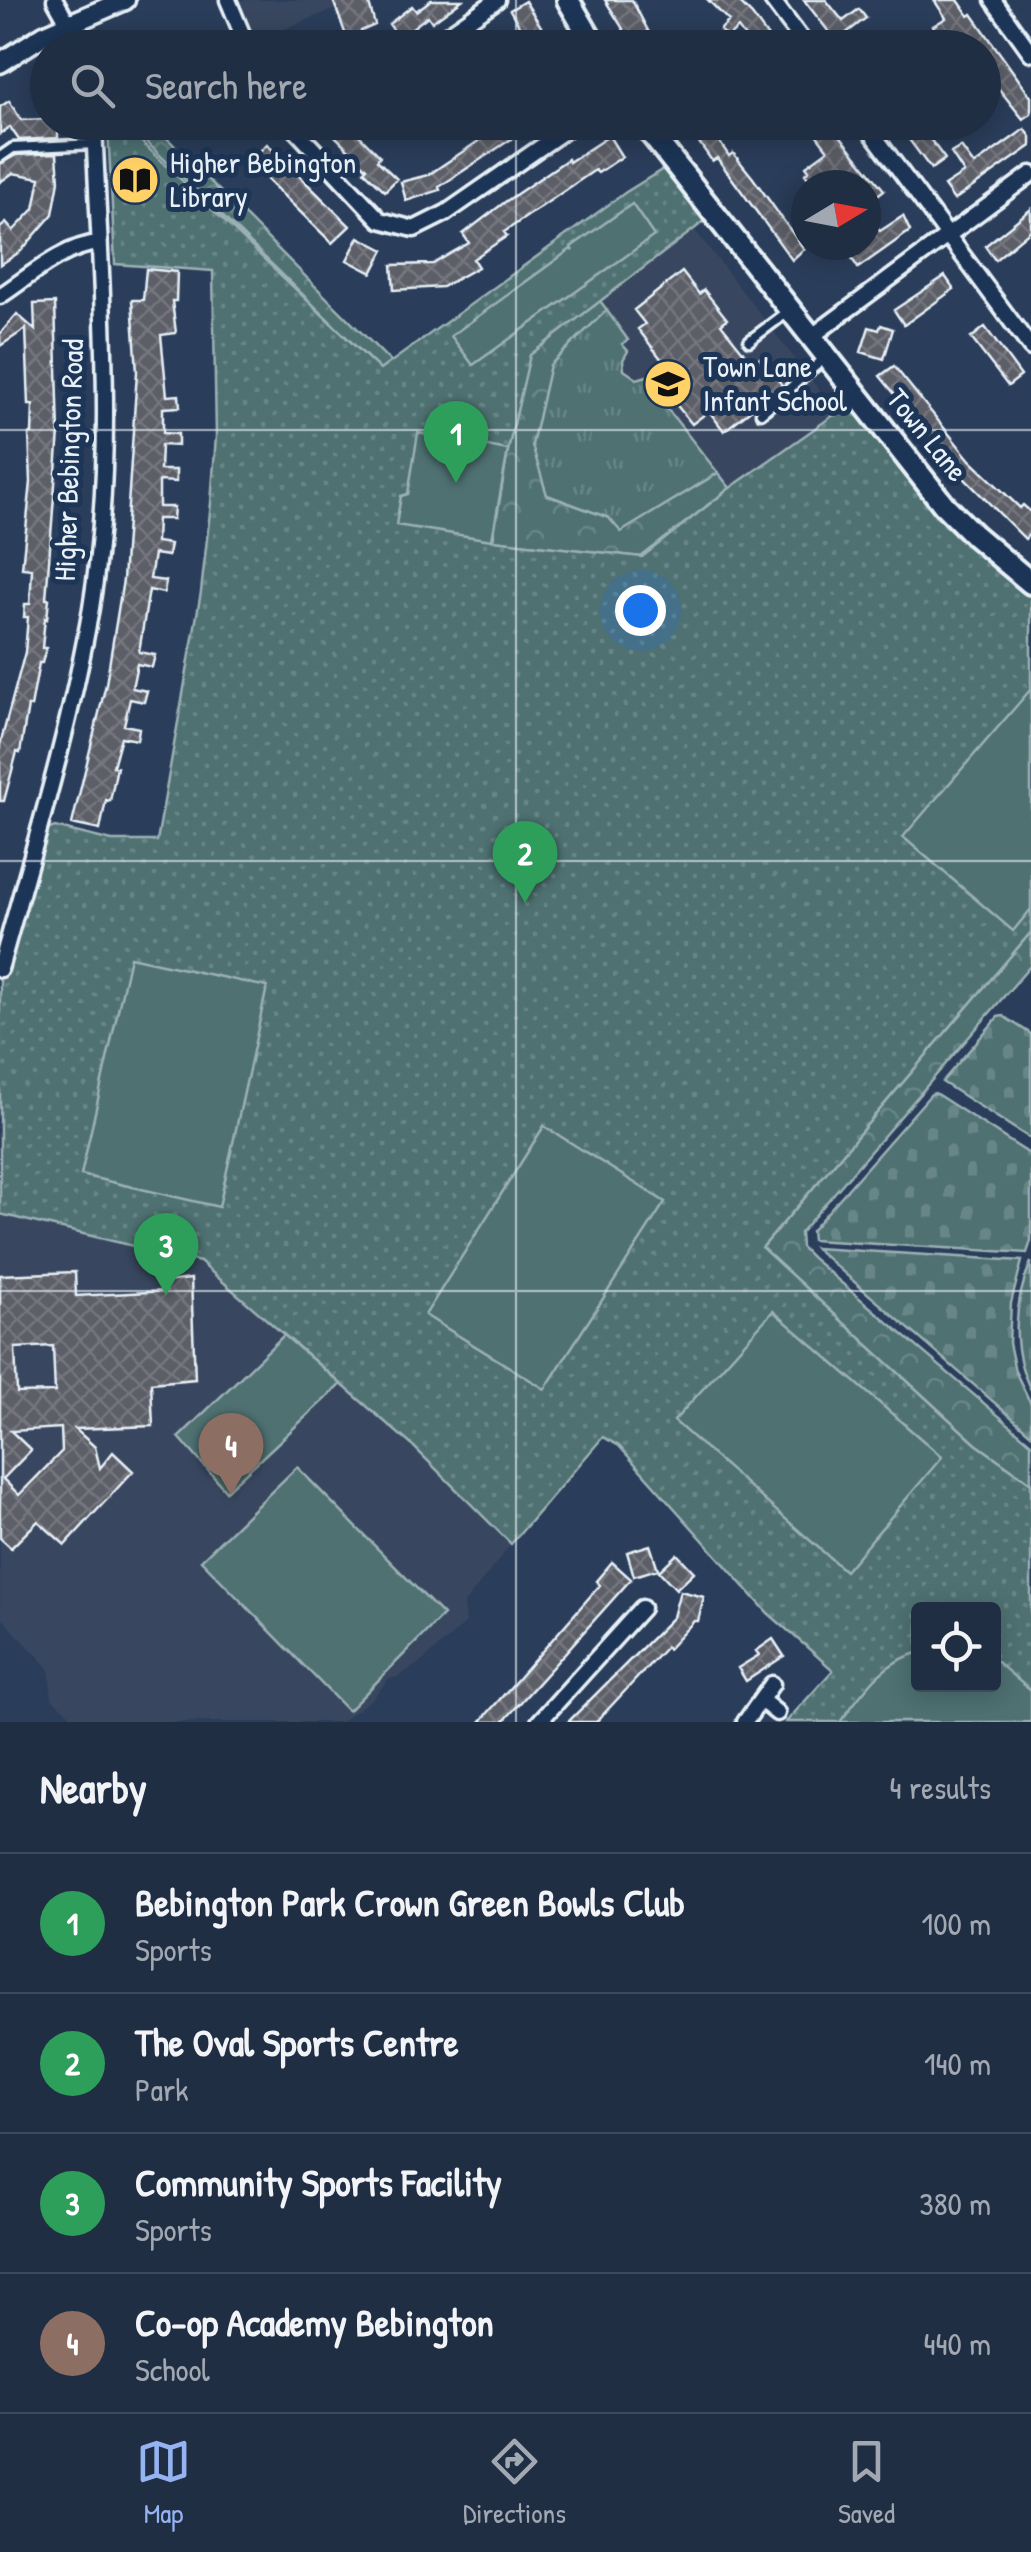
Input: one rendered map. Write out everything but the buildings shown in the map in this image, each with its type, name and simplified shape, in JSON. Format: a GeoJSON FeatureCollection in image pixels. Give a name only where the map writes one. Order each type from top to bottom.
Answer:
{"type":"FeatureCollection","features":[{"type":"Feature","properties":{"kind":"main road"},"geometry":{"type":"LineString","coordinates":[[568,0],[586,30]]}},
{"type":"Feature","properties":{"kind":"main road","name":"Town Lane"},"geometry":{"type":"LineString","coordinates":[[656,140],[944,504],[1031,584]]}},
{"type":"Feature","properties":{"kind":"street"},"geometry":{"type":"LineString","coordinates":[[55,0],[76,30]]}},
{"type":"Feature","properties":{"kind":"street"},"geometry":{"type":"LineString","coordinates":[[59,30],[125,0]]}},
{"type":"Feature","properties":{"kind":"street"},"geometry":{"type":"LineString","coordinates":[[228,0],[241,30]]}},
{"type":"Feature","properties":{"kind":"street"},"geometry":{"type":"LineString","coordinates":[[454,30],[497,0]]}},
{"type":"Feature","properties":{"kind":"street"},"geometry":{"type":"LineString","coordinates":[[772,0],[794,30]]}},
{"type":"Feature","properties":{"kind":"street"},"geometry":{"type":"LineString","coordinates":[[993,0],[1031,52]]}},
{"type":"Feature","properties":{"kind":"street"},"geometry":{"type":"LineString","coordinates":[[0,63],[30,46]]}},
{"type":"Feature","properties":{"kind":"street","name":"Higher Bebington Road"},"geometry":{"type":"LineString","coordinates":[[0,969],[72,703],[91,606],[103,462],[95,140]]}},
{"type":"Feature","properties":{"kind":"street"},"geometry":{"type":"LineString","coordinates":[[305,140],[380,220],[414,229],[446,213],[551,140]]}},
{"type":"Feature","properties":{"kind":"street"},"geometry":{"type":"LineString","coordinates":[[877,140],[1031,348]]}},
{"type":"Feature","properties":{"kind":"street"},"geometry":{"type":"LineString","coordinates":[[811,337],[1031,174]]}},
{"type":"Feature","properties":{"kind":"street"},"geometry":{"type":"LineString","coordinates":[[0,296],[68,252],[98,243]]}},
{"type":"Feature","properties":{"kind":"street"},"geometry":{"type":"LineString","coordinates":[[539,1722],[642,1608]]}},
{"type":"Feature","properties":{"kind":"street"},"geometry":{"type":"LineString","coordinates":[[745,1722],[772,1684]]}},
{"type":"Feature","properties":{"kind":"street"},"geometry":{"type":"LineString","coordinates":[[761,1700],[777,1713]]}},
{"type":"Feature","properties":{"kind":"lane"},"geometry":{"type":"LineString","coordinates":[[0,157],[13,148],[95,144]]}},
{"type":"Feature","properties":{"kind":"lane"},"geometry":{"type":"LineString","coordinates":[[749,341],[790,310]]}},
{"type":"Feature","properties":{"kind":"lane"},"geometry":{"type":"LineString","coordinates":[[761,413],[826,357]]}},
{"type":"Feature","properties":{"kind":"shaded area"},"geometry":{"type":"Polygon","coordinates":[[[239,0],[359,0],[281,30],[251,30],[239,0]]]}},
{"type":"Feature","properties":{"kind":"shaded area","name":"Town Lane Infant School"},"geometry":{"type":"Polygon","coordinates":[[[695,230],[836,412],[641,557],[529,355],[695,230]]]}},
{"type":"Feature","properties":{"kind":"shaded area"},"geometry":{"type":"Polygon","coordinates":[[[0,1214],[200,1262],[414,1447],[511,1544],[464,1604],[466,1623],[424,1660],[389,1679],[372,1699],[340,1722],[79,1722],[52,1699],[49,1668],[0,1616],[0,1214]]]}},
{"type":"Feature","properties":{"kind":"green space"},"geometry":{"type":"Polygon","coordinates":[[[109,140],[140,140],[380,370],[626,192],[673,163],[715,213],[530,355],[493,540],[642,557],[730,488],[858,398],[890,439],[1031,583],[1031,932],[762,1248],[976,1444],[1031,1483],[1031,1722],[786,1722],[833,1670],[768,1613],[619,1446],[603,1437],[511,1544],[414,1447],[200,1262],[0,1214],[0,969],[38,833],[55,827],[112,841],[157,841],[201,592],[211,503],[216,436],[213,271],[115,264],[109,140]]]}},
{"type":"Feature","properties":{"kind":"green space"},"geometry":{"type":"Polygon","coordinates":[[[144,140],[169,140],[391,362],[380,370],[144,140]]]}},
{"type":"Feature","properties":{"kind":"green space"},"geometry":{"type":"Polygon","coordinates":[[[632,204],[654,236],[473,365],[451,336],[573,251],[571,247],[632,204]]]}},
{"type":"Feature","properties":{"kind":"green space"},"geometry":{"type":"Polygon","coordinates":[[[600,301],[628,340],[622,344],[628,351],[623,360],[624,370],[637,379],[647,376],[664,398],[661,401],[730,488],[641,557],[609,518],[547,495],[508,450],[529,355],[600,301]]]}},
{"type":"Feature","properties":{"kind":"green space"},"geometry":{"type":"Polygon","coordinates":[[[600,301],[607,310],[550,365],[532,445],[547,495],[609,518],[621,532],[718,473],[730,488],[641,557],[492,540],[529,355],[600,301]]]}},
{"type":"Feature","properties":{"kind":"green space"},"geometry":{"type":"Polygon","coordinates":[[[418,433],[508,450],[492,540],[396,525],[401,496],[408,494],[418,433]]]}},
{"type":"Feature","properties":{"kind":"green space"},"geometry":{"type":"Polygon","coordinates":[[[1031,689],[1031,909],[1013,931],[903,837],[1031,689]]]}},
{"type":"Feature","properties":{"kind":"green space"},"geometry":{"type":"Polygon","coordinates":[[[1031,932],[1031,965],[800,1233],[801,1247],[812,1258],[1031,1443],[1031,1483],[976,1444],[762,1248],[1031,932]]]}},
{"type":"Feature","properties":{"kind":"green space"},"geometry":{"type":"Polygon","coordinates":[[[130,957],[267,987],[219,1207],[81,1175],[130,957]]]}},
{"type":"Feature","properties":{"kind":"green space"},"geometry":{"type":"Polygon","coordinates":[[[1003,1016],[1031,1034],[1031,1139],[942,1082],[1003,1016]]]}},
{"type":"Feature","properties":{"kind":"green space"},"geometry":{"type":"Polygon","coordinates":[[[935,1093],[1031,1155],[1031,1241],[1027,1253],[812,1240],[811,1231],[935,1093]]]}},
{"type":"Feature","properties":{"kind":"green space"},"geometry":{"type":"Polygon","coordinates":[[[544,1126],[665,1202],[545,1389],[425,1315],[544,1126]]]}},
{"type":"Feature","properties":{"kind":"green space"},"geometry":{"type":"Polygon","coordinates":[[[815,1248],[1022,1261],[1011,1303],[1009,1343],[1015,1371],[1031,1404],[1031,1434],[815,1248]]]}},
{"type":"Feature","properties":{"kind":"green space"},"geometry":{"type":"Polygon","coordinates":[[[1031,1262],[1031,1390],[1020,1358],[1017,1326],[1021,1293],[1031,1262]]]}},
{"type":"Feature","properties":{"kind":"green space"},"geometry":{"type":"Polygon","coordinates":[[[773,1311],[942,1457],[845,1571],[674,1421],[773,1311]]]}},
{"type":"Feature","properties":{"kind":"green space"},"geometry":{"type":"Polygon","coordinates":[[[284,1335],[341,1384],[226,1491],[179,1437],[284,1335]]]}},
{"type":"Feature","properties":{"kind":"green space"},"geometry":{"type":"Polygon","coordinates":[[[297,1467],[443,1615],[348,1711],[201,1560],[297,1467]]]}},
{"type":"Feature","properties":{"kind":"green space"},"geometry":{"type":"Polygon","coordinates":[[[911,1655],[911,1692],[1001,1692],[1001,1666],[1031,1691],[1031,1722],[840,1722],[883,1671],[911,1655]]]}},
{"type":"Feature","properties":{"kind":"place","name":"Higher Bebington Library"},"geometry":{"type":"Point","coordinates":[135,180]}},
{"type":"Feature","properties":{"kind":"place","name":"Town Lane Infant School"},"geometry":{"type":"Point","coordinates":[668,384]}},
{"type":"Feature","properties":{"kind":"place","name":"Bebington Park Crown Green Bowls Club"},"geometry":{"type":"Point","coordinates":[456,483]}},
{"type":"Feature","properties":{"kind":"place","name":"The Oval Sports Centre"},"geometry":{"type":"Point","coordinates":[525,903]}},
{"type":"Feature","properties":{"kind":"place","name":"Community Sports Facility"},"geometry":{"type":"Point","coordinates":[166,1295]}},
{"type":"Feature","properties":{"kind":"place","name":"Co-op Academy Bebington"},"geometry":{"type":"Point","coordinates":[231,1495]}}]}
